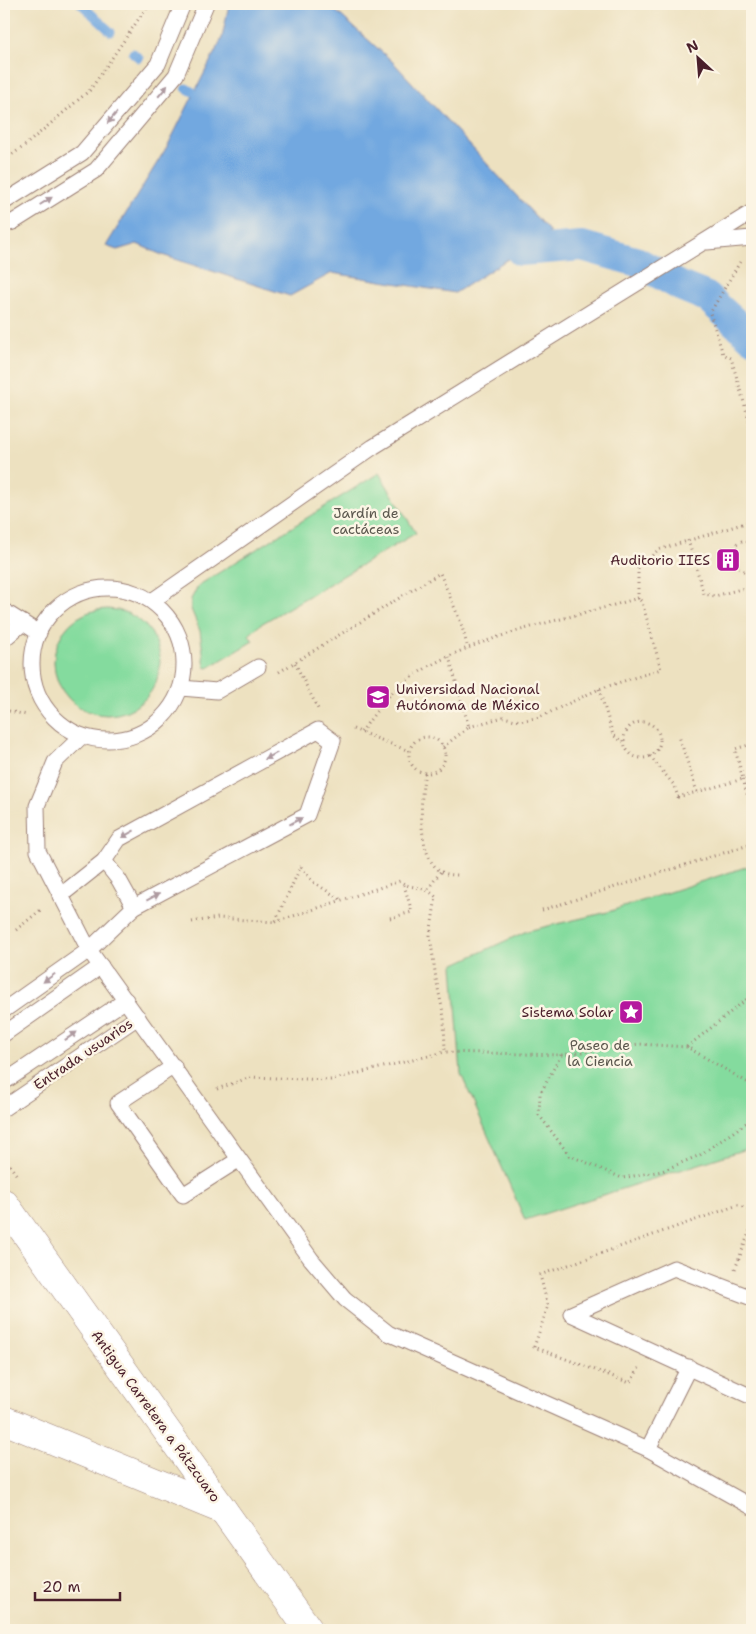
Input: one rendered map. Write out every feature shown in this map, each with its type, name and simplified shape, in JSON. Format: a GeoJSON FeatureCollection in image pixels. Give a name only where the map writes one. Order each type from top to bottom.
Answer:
{"type":"FeatureCollection","features":[{"type":"Feature","properties":{"kind":"main road","name":"Antigua Carretera a Pátzcuaro"},"geometry":{"type":"LineString","coordinates":[[4,1203],[309,1630]]}},
{"type":"Feature","properties":{"kind":"main road"},"geometry":{"type":"LineString","coordinates":[[4,1420],[223,1510]]}},
{"type":"Feature","properties":{"kind":"lane"},"geometry":{"type":"LineString","coordinates":[[4,202],[82,154],[158,64],[183,4]]}},
{"type":"Feature","properties":{"kind":"lane"},"geometry":{"type":"LineString","coordinates":[[4,225],[13,222],[96,170],[176,75],[206,4]]}},
{"type":"Feature","properties":{"kind":"lane"},"geometry":{"type":"LineString","coordinates":[[152,601],[373,448],[752,212]]}},
{"type":"Feature","properties":{"kind":"lane"},"geometry":{"type":"LineString","coordinates":[[705,242],[752,238]]}},
{"type":"Feature","properties":{"kind":"lane"},"geometry":{"type":"LineString","coordinates":[[109,588],[132,592],[152,601],[170,618],[181,639],[185,664],[181,688],[170,710],[153,727],[131,738],[106,741],[82,736],[60,724],[43,705],[34,682],[32,657],[38,633],[56,610],[68,600],[88,591],[109,588]]}},
{"type":"Feature","properties":{"kind":"lane"},"geometry":{"type":"LineString","coordinates":[[4,610],[38,633]]}},
{"type":"Feature","properties":{"kind":"lane"},"geometry":{"type":"LineString","coordinates":[[4,639],[23,623]]}},
{"type":"Feature","properties":{"kind":"lane"},"geometry":{"type":"LineString","coordinates":[[181,688],[217,691],[258,667]]}},
{"type":"Feature","properties":{"kind":"lane"},"geometry":{"type":"LineString","coordinates":[[4,1010],[89,950],[134,907],[307,815],[333,741],[318,730],[119,839],[104,861],[60,896]]}},
{"type":"Feature","properties":{"kind":"lane"},"geometry":{"type":"LineString","coordinates":[[82,736],[55,762],[37,806],[38,851],[89,950],[174,1066],[238,1160],[316,1266],[345,1299],[388,1333],[648,1449],[752,1507]]}},
{"type":"Feature","properties":{"kind":"lane"},"geometry":{"type":"LineString","coordinates":[[104,861],[119,880],[134,907]]}},
{"type":"Feature","properties":{"kind":"lane"},"geometry":{"type":"LineString","coordinates":[[4,1034],[101,966]]}},
{"type":"Feature","properties":{"kind":"lane"},"geometry":{"type":"LineString","coordinates":[[4,1082],[126,1000]]}},
{"type":"Feature","properties":{"kind":"lane","name":"Entrada usuarios"},"geometry":{"type":"LineString","coordinates":[[4,1108],[138,1017]]}},
{"type":"Feature","properties":{"kind":"lane"},"geometry":{"type":"LineString","coordinates":[[174,1066],[118,1104],[182,1195],[238,1160]]}},
{"type":"Feature","properties":{"kind":"lane"},"geometry":{"type":"LineString","coordinates":[[752,1298],[674,1268],[571,1314],[752,1396]]}},
{"type":"Feature","properties":{"kind":"lane"},"geometry":{"type":"LineString","coordinates":[[648,1449],[689,1368]]}},
{"type":"Feature","properties":{"kind":"path"},"geometry":{"type":"LineString","coordinates":[[4,160],[23,147],[90,90],[149,4]]}},
{"type":"Feature","properties":{"kind":"path"},"geometry":{"type":"LineString","coordinates":[[743,258],[710,313],[723,354],[730,358],[752,430]]}},
{"type":"Feature","properties":{"kind":"path"},"geometry":{"type":"LineString","coordinates":[[443,747],[469,727],[503,716],[520,721],[540,717],[599,689],[662,669],[642,602],[638,598],[638,568],[658,550],[752,521]]}},
{"type":"Feature","properties":{"kind":"path"},"geometry":{"type":"LineString","coordinates":[[688,540],[704,594],[715,596],[752,586]]}},
{"type":"Feature","properties":{"kind":"path"},"geometry":{"type":"LineString","coordinates":[[752,542],[742,540],[736,544],[731,559],[735,566],[745,572],[752,571]]}},
{"type":"Feature","properties":{"kind":"path"},"geometry":{"type":"LineString","coordinates":[[258,667],[279,673],[440,573],[461,623],[468,648]]}},
{"type":"Feature","properties":{"kind":"path"},"geometry":{"type":"LineString","coordinates":[[409,751],[361,732],[393,692],[429,666],[468,648],[638,598]]}},
{"type":"Feature","properties":{"kind":"path"},"geometry":{"type":"LineString","coordinates":[[449,657],[469,727]]}},
{"type":"Feature","properties":{"kind":"path"},"geometry":{"type":"LineString","coordinates":[[295,663],[310,695]]}},
{"type":"Feature","properties":{"kind":"path"},"geometry":{"type":"LineString","coordinates":[[599,689],[613,735],[623,742],[628,752],[633,756],[645,758],[655,752],[660,741],[653,726],[648,723],[636,723],[626,730],[623,742]]}},
{"type":"Feature","properties":{"kind":"path"},"geometry":{"type":"LineString","coordinates":[[4,710],[27,715]]}},
{"type":"Feature","properties":{"kind":"path"},"geometry":{"type":"LineString","coordinates":[[679,736],[697,792]]}},
{"type":"Feature","properties":{"kind":"path"},"geometry":{"type":"LineString","coordinates":[[423,738],[435,739],[443,747],[445,758],[435,772],[425,773],[412,766],[409,761],[409,751],[413,744],[423,738]]}},
{"type":"Feature","properties":{"kind":"path"},"geometry":{"type":"LineString","coordinates":[[752,744],[735,749],[752,812]]}},
{"type":"Feature","properties":{"kind":"path"},"geometry":{"type":"LineString","coordinates":[[650,756],[674,785],[678,797],[743,779]]}},
{"type":"Feature","properties":{"kind":"path"},"geometry":{"type":"LineString","coordinates":[[425,773],[421,789],[420,818],[426,849],[437,869],[461,875]]}},
{"type":"Feature","properties":{"kind":"path"},"geometry":{"type":"LineString","coordinates":[[4,849],[12,844]]}},
{"type":"Feature","properties":{"kind":"path"},"geometry":{"type":"LineString","coordinates":[[542,910],[752,844]]}},
{"type":"Feature","properties":{"kind":"path"},"geometry":{"type":"LineString","coordinates":[[275,922],[301,866],[314,882],[340,899]]}},
{"type":"Feature","properties":{"kind":"path"},"geometry":{"type":"LineString","coordinates":[[428,889],[441,871]]}},
{"type":"Feature","properties":{"kind":"path"},"geometry":{"type":"LineString","coordinates":[[192,922],[218,918],[275,922],[340,899],[400,881],[404,885],[412,912],[390,918]]}},
{"type":"Feature","properties":{"kind":"path"},"geometry":{"type":"LineString","coordinates":[[404,885],[428,889],[436,898],[430,935],[444,1017],[445,1052]]}},
{"type":"Feature","properties":{"kind":"path"},"geometry":{"type":"LineString","coordinates":[[16,930],[60,896]]}},
{"type":"Feature","properties":{"kind":"path"},"geometry":{"type":"LineString","coordinates":[[687,1047],[752,995]]}},
{"type":"Feature","properties":{"kind":"path"},"geometry":{"type":"LineString","coordinates":[[217,1089],[251,1077],[330,1080],[445,1052],[561,1056],[639,1044],[687,1047],[752,1085]]}},
{"type":"Feature","properties":{"kind":"path"},"geometry":{"type":"LineString","coordinates":[[561,1056],[540,1094],[539,1115],[569,1155],[622,1178],[662,1171],[700,1155],[752,1119]]}},
{"type":"Feature","properties":{"kind":"path"},"geometry":{"type":"LineString","coordinates":[[727,1289],[752,1225]]}},
{"type":"Feature","properties":{"kind":"green space","name":"Jardín de cactáceas"},"geometry":{"type":"Polygon","coordinates":[[[379,473],[416,533],[261,624],[249,635],[253,641],[208,668],[205,667],[200,631],[191,609],[191,599],[199,585],[379,473]]]}},
{"type":"Feature","properties":{"kind":"green space"},"geometry":{"type":"Polygon","coordinates":[[[107,609],[127,613],[144,625],[156,642],[160,662],[156,682],[144,699],[127,711],[107,715],[87,711],[70,699],[58,682],[54,662],[58,642],[70,625],[87,613],[107,609]]]}},
{"type":"Feature","properties":{"kind":"green space","name":"Paseo de la Ciencia"},"geometry":{"type":"Polygon","coordinates":[[[752,865],[752,1147],[525,1220],[461,1074],[453,965],[527,931],[608,912],[752,865]]]}},
{"type":"Feature","properties":{"kind":"water"},"geometry":{"type":"Polygon","coordinates":[[[229,4],[328,4],[393,62],[550,232],[455,293],[332,273],[290,296],[162,255],[137,244],[117,250],[106,246],[168,145],[222,38],[229,4]]]}},
{"type":"Feature","properties":{"kind":"waterway"},"geometry":{"type":"LineString","coordinates":[[81,4],[111,32]]}},
{"type":"Feature","properties":{"kind":"waterway"},"geometry":{"type":"LineString","coordinates":[[133,53],[139,58]]}},
{"type":"Feature","properties":{"kind":"waterway"},"geometry":{"type":"LineString","coordinates":[[186,88],[193,92]]}},
{"type":"Feature","properties":{"kind":"waterway"},"geometry":{"type":"LineString","coordinates":[[521,251],[582,246],[638,262],[680,286],[707,297],[752,338]]}},
{"type":"Feature","properties":{"kind":"place","name":"Auditorio IIES"},"geometry":{"type":"Point","coordinates":[728,560]}},
{"type":"Feature","properties":{"kind":"place","name":"Universidad Nacional Autónoma de México"},"geometry":{"type":"Point","coordinates":[378,697]}},
{"type":"Feature","properties":{"kind":"place","name":"Sistema Solar"},"geometry":{"type":"Point","coordinates":[631,1012]}}]}
